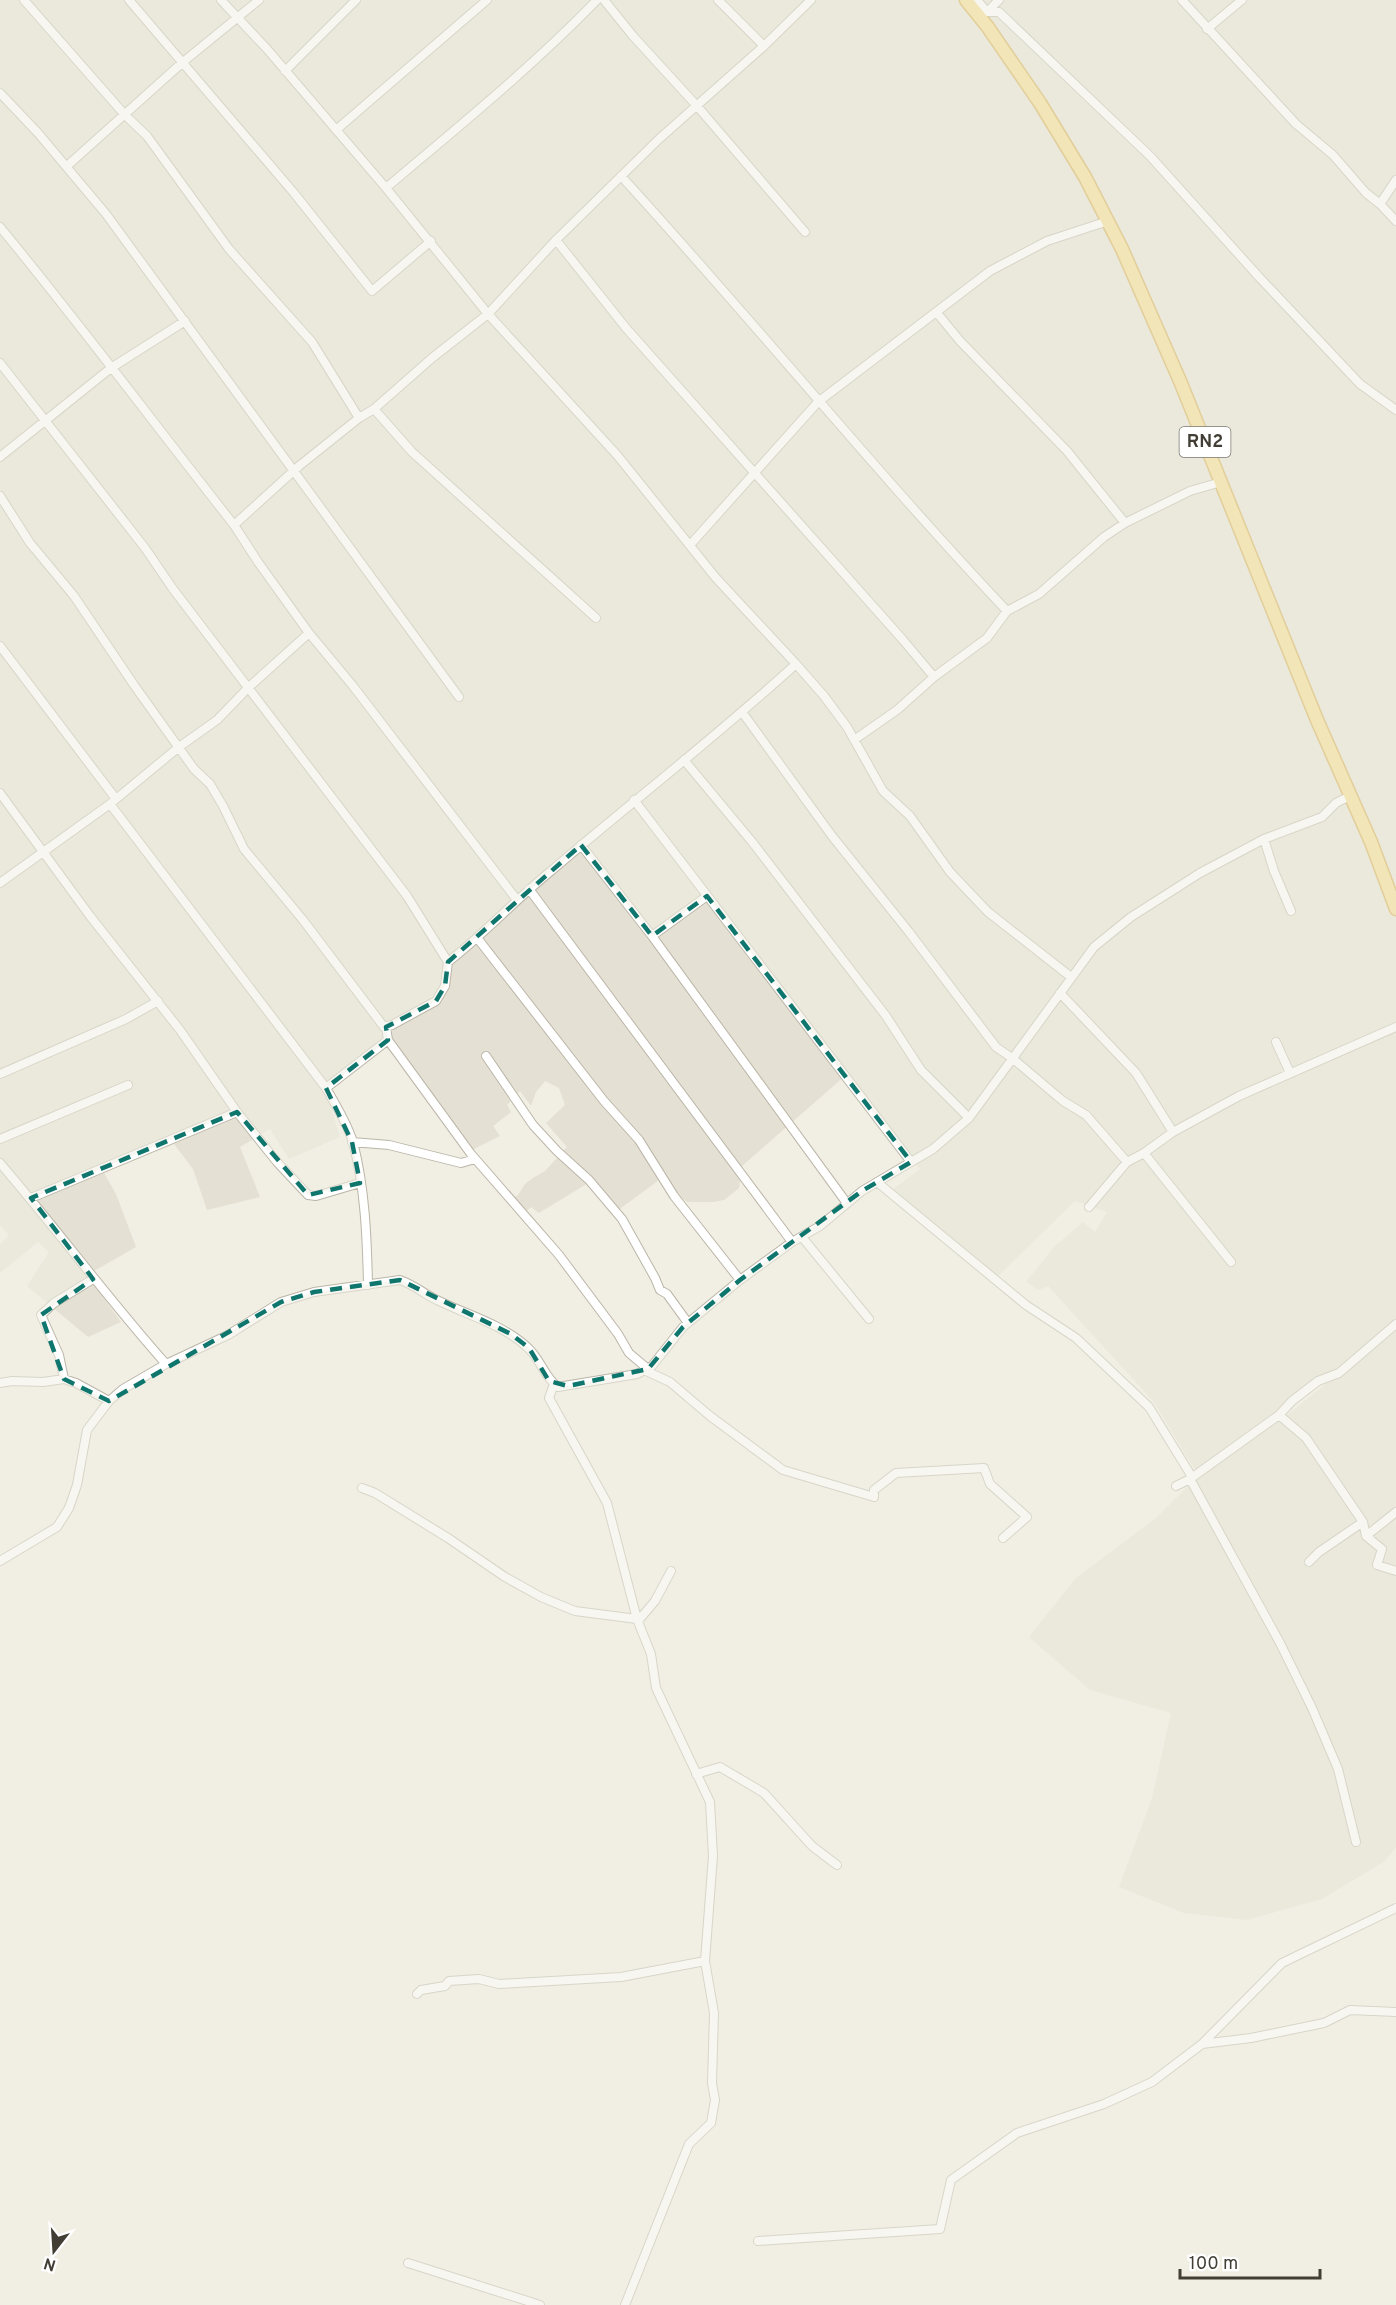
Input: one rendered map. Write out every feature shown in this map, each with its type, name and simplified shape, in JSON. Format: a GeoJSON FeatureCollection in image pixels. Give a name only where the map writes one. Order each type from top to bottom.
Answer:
{"type":"FeatureCollection","features":[{"type":"Feature","properties":{"kind":"highway","name":"RN2"},"geometry":{"type":"LineString","coordinates":[[966,0],[987,26],[1040,103],[1108,220],[1158,330],[1396,909]]}},
{"type":"Feature","properties":{"kind":"street"},"geometry":{"type":"LineString","coordinates":[[24,0],[125,116],[147,136],[230,249],[312,342],[359,418]]}},
{"type":"Feature","properties":{"kind":"street"},"geometry":{"type":"LineString","coordinates":[[129,0],[294,194],[372,291],[431,241]]}},
{"type":"Feature","properties":{"kind":"street"},"geometry":{"type":"LineString","coordinates":[[221,0],[386,188],[488,314],[617,455],[717,578],[824,696],[854,740],[884,791],[910,816],[950,872],[988,912],[1071,977]]}},
{"type":"Feature","properties":{"kind":"street"},"geometry":{"type":"LineString","coordinates":[[67,166],[183,62],[259,0]]}},
{"type":"Feature","properties":{"kind":"street"},"geometry":{"type":"LineString","coordinates":[[285,71],[356,0]]}},
{"type":"Feature","properties":{"kind":"street"},"geometry":{"type":"LineString","coordinates":[[336,130],[487,0]]}},
{"type":"Feature","properties":{"kind":"street"},"geometry":{"type":"LineString","coordinates":[[386,188],[481,107],[574,24],[597,0]]}},
{"type":"Feature","properties":{"kind":"street"},"geometry":{"type":"LineString","coordinates":[[604,0],[805,232]]}},
{"type":"Feature","properties":{"kind":"street"},"geometry":{"type":"LineString","coordinates":[[718,0],[764,46]]}},
{"type":"Feature","properties":{"kind":"street"},"geometry":{"type":"LineString","coordinates":[[234,525],[292,471],[359,418],[374,409],[432,358],[488,314],[556,240],[621,176],[764,46],[811,0]]}},
{"type":"Feature","properties":{"kind":"street"},"geometry":{"type":"LineString","coordinates":[[977,0],[987,12]]}},
{"type":"Feature","properties":{"kind":"street"},"geometry":{"type":"LineString","coordinates":[[987,12],[999,0]]}},
{"type":"Feature","properties":{"kind":"street"},"geometry":{"type":"LineString","coordinates":[[1182,0],[1296,124],[1333,155],[1366,193],[1396,221]]}},
{"type":"Feature","properties":{"kind":"street"},"geometry":{"type":"LineString","coordinates":[[1208,29],[1242,0]]}},
{"type":"Feature","properties":{"kind":"street"},"geometry":{"type":"LineString","coordinates":[[987,12],[999,12],[1150,156],[1360,384],[1396,410]]}},
{"type":"Feature","properties":{"kind":"street"},"geometry":{"type":"LineString","coordinates":[[0,93],[67,166],[106,214],[459,696]]}},
{"type":"Feature","properties":{"kind":"street"},"geometry":{"type":"LineString","coordinates":[[621,176],[717,281],[818,402],[939,539],[1007,611]]}},
{"type":"Feature","properties":{"kind":"street"},"geometry":{"type":"LineString","coordinates":[[1380,204],[1396,180]]}},
{"type":"Feature","properties":{"kind":"street"},"geometry":{"type":"LineString","coordinates":[[690,545],[818,402],[1000,266],[1047,241],[1108,220]]}},
{"type":"Feature","properties":{"kind":"street"},"geometry":{"type":"LineString","coordinates":[[0,227],[63,304],[234,525],[309,633],[353,686],[518,900]]}},
{"type":"Feature","properties":{"kind":"street"},"geometry":{"type":"LineString","coordinates":[[556,240],[626,328],[934,677]]}},
{"type":"Feature","properties":{"kind":"street"},"geometry":{"type":"LineString","coordinates":[[937,313],[1067,451],[1125,523]]}},
{"type":"Feature","properties":{"kind":"street"},"geometry":{"type":"LineString","coordinates":[[0,457],[111,368],[185,321]]}},
{"type":"Feature","properties":{"kind":"street"},"geometry":{"type":"LineString","coordinates":[[0,363],[145,548],[173,589],[407,896],[448,962],[445,986],[436,1001],[386,1027]]}},
{"type":"Feature","properties":{"kind":"street"},"geometry":{"type":"LineString","coordinates":[[374,409],[412,452],[596,618]]}},
{"type":"Feature","properties":{"kind":"street"},"geometry":{"type":"LineString","coordinates":[[854,740],[897,710],[934,677],[987,638],[1007,611],[1039,594],[1095,544],[1125,523],[1190,491],[1221,482]]}},
{"type":"Feature","properties":{"kind":"street"},"geometry":{"type":"LineString","coordinates":[[0,496],[30,543],[74,596],[194,769],[210,784],[224,806],[244,849],[303,920],[386,1027],[388,1040],[475,1159],[559,1255],[618,1334],[629,1353],[646,1370],[670,1382],[710,1416],[783,1470],[874,1497],[874,1490],[896,1473],[984,1468],[990,1484],[1027,1517],[1003,1538]]}},
{"type":"Feature","properties":{"kind":"street"},"geometry":{"type":"LineString","coordinates":[[0,883],[113,802],[179,747],[217,720],[249,687],[309,633]]}},
{"type":"Feature","properties":{"kind":"street"},"geometry":{"type":"LineString","coordinates":[[0,646],[326,1088],[342,1116],[352,1142],[366,1224],[368,1285]]}},
{"type":"Feature","properties":{"kind":"street"},"geometry":{"type":"LineString","coordinates":[[448,962],[478,939],[529,889],[742,712],[796,664]]}},
{"type":"Feature","properties":{"kind":"street"},"geometry":{"type":"LineString","coordinates":[[742,712],[832,836],[909,932],[996,1047],[1063,1101],[1086,1115],[1127,1162]]}},
{"type":"Feature","properties":{"kind":"street"},"geometry":{"type":"LineString","coordinates":[[684,760],[753,843],[886,1016],[921,1070],[969,1118]]}},
{"type":"Feature","properties":{"kind":"street"},"geometry":{"type":"LineString","coordinates":[[0,793],[90,916],[159,1001],[237,1112],[277,1162],[308,1195],[316,1196],[360,1184]]}},
{"type":"Feature","properties":{"kind":"street"},"geometry":{"type":"LineString","coordinates":[[0,1560],[57,1527],[73,1497],[87,1430],[109,1401],[123,1389],[166,1364],[228,1335],[281,1302],[314,1292],[406,1281],[464,1314],[494,1324],[529,1348],[543,1366],[549,1381],[558,1387],[637,1374],[646,1370],[688,1323],[740,1280],[792,1242],[820,1226],[846,1202],[950,1136],[969,1118],[1094,947],[1131,917],[1200,873],[1264,839],[1322,817],[1336,803],[1350,796]]}},
{"type":"Feature","properties":{"kind":"street"},"geometry":{"type":"LineString","coordinates":[[634,800],[911,1162]]}},
{"type":"Feature","properties":{"kind":"street"},"geometry":{"type":"LineString","coordinates":[[1264,839],[1274,871],[1291,911]]}},
{"type":"Feature","properties":{"kind":"street"},"geometry":{"type":"LineString","coordinates":[[581,845],[652,936],[846,1202]]}},
{"type":"Feature","properties":{"kind":"street"},"geometry":{"type":"LineString","coordinates":[[529,889],[792,1242]]}},
{"type":"Feature","properties":{"kind":"street"},"geometry":{"type":"LineString","coordinates":[[652,936],[707,896]]}},
{"type":"Feature","properties":{"kind":"street"},"geometry":{"type":"LineString","coordinates":[[478,939],[604,1101],[639,1140],[674,1196],[740,1280]]}},
{"type":"Feature","properties":{"kind":"street"},"geometry":{"type":"LineString","coordinates":[[1060,993],[1136,1072],[1173,1132]]}},
{"type":"Feature","properties":{"kind":"street"},"geometry":{"type":"LineString","coordinates":[[0,1074],[126,1019],[159,1001]]}},
{"type":"Feature","properties":{"kind":"street"},"geometry":{"type":"LineString","coordinates":[[1089,1207],[1127,1162],[1173,1132],[1239,1096],[1396,1027]]}},
{"type":"Feature","properties":{"kind":"street"},"geometry":{"type":"LineString","coordinates":[[326,1088],[388,1040]]}},
{"type":"Feature","properties":{"kind":"street"},"geometry":{"type":"LineString","coordinates":[[1276,1042],[1290,1073]]}},
{"type":"Feature","properties":{"kind":"street"},"geometry":{"type":"LineString","coordinates":[[486,1056],[533,1125],[589,1180],[622,1219],[656,1278],[660,1290],[667,1294],[688,1323]]}},
{"type":"Feature","properties":{"kind":"street"},"geometry":{"type":"LineString","coordinates":[[0,1139],[128,1085]]}},
{"type":"Feature","properties":{"kind":"street"},"geometry":{"type":"LineString","coordinates":[[31,1198],[237,1112]]}},
{"type":"Feature","properties":{"kind":"street"},"geometry":{"type":"LineString","coordinates":[[352,1142],[389,1145],[461,1163],[475,1159]]}},
{"type":"Feature","properties":{"kind":"street"},"geometry":{"type":"LineString","coordinates":[[1144,1153],[1231,1262]]}},
{"type":"Feature","properties":{"kind":"street"},"geometry":{"type":"LineString","coordinates":[[0,1163],[31,1198],[93,1279],[166,1364]]}},
{"type":"Feature","properties":{"kind":"street"},"geometry":{"type":"LineString","coordinates":[[877,1182],[1026,1305],[1076,1338],[1149,1407],[1191,1478],[1280,1643],[1312,1708],[1338,1769],[1356,1842]]}},
{"type":"Feature","properties":{"kind":"street"},"geometry":{"type":"LineString","coordinates":[[802,1237],[869,1319]]}},
{"type":"Feature","properties":{"kind":"street"},"geometry":{"type":"LineString","coordinates":[[64,1379],[59,1355],[41,1315],[54,1303],[93,1279]]}},
{"type":"Feature","properties":{"kind":"street"},"geometry":{"type":"LineString","coordinates":[[1176,1486],[1191,1478],[1279,1415],[1292,1401],[1318,1381],[1340,1372],[1396,1324]]}},
{"type":"Feature","properties":{"kind":"street"},"geometry":{"type":"LineString","coordinates":[[0,1383],[64,1379],[109,1401]]}},
{"type":"Feature","properties":{"kind":"street"},"geometry":{"type":"LineString","coordinates":[[554,1384],[549,1398],[607,1503],[638,1620],[651,1654],[656,1688],[710,1802],[711,1813],[713,1856],[705,1961],[714,2013],[712,2083],[715,2100],[711,2123],[689,2144],[634,2277],[625,2305]]}},
{"type":"Feature","properties":{"kind":"street"},"geometry":{"type":"LineString","coordinates":[[1279,1415],[1306,1438],[1363,1522],[1366,1536],[1382,1549],[1377,1565],[1396,1571]]}},
{"type":"Feature","properties":{"kind":"street"},"geometry":{"type":"LineString","coordinates":[[362,1488],[375,1493],[448,1538],[505,1577],[541,1597],[575,1611],[638,1620]]}},
{"type":"Feature","properties":{"kind":"street"},"geometry":{"type":"LineString","coordinates":[[1366,1536],[1396,1512]]}},
{"type":"Feature","properties":{"kind":"street"},"geometry":{"type":"LineString","coordinates":[[1309,1562],[1319,1552],[1363,1522]]}},
{"type":"Feature","properties":{"kind":"street"},"geometry":{"type":"LineString","coordinates":[[638,1620],[655,1601],[671,1571]]}},
{"type":"Feature","properties":{"kind":"street"},"geometry":{"type":"LineString","coordinates":[[696,1774],[720,1767],[764,1793],[812,1846],[837,1865]]}},
{"type":"Feature","properties":{"kind":"street"},"geometry":{"type":"LineString","coordinates":[[758,2241],[940,2229],[951,2180],[1017,2133],[1104,2104],[1152,2082],[1202,2044],[1282,1964],[1396,1908]]}},
{"type":"Feature","properties":{"kind":"street"},"geometry":{"type":"LineString","coordinates":[[417,1994],[421,1990],[445,1986],[449,1981],[479,1979],[499,1984],[621,1977],[705,1961]]}},
{"type":"Feature","properties":{"kind":"street"},"geometry":{"type":"LineString","coordinates":[[1202,2044],[1251,2038],[1324,2023],[1350,2010],[1396,2012]]}},
{"type":"Feature","properties":{"kind":"street"},"geometry":{"type":"LineString","coordinates":[[408,2263],[540,2305]]}},
{"type":"Feature","properties":{"kind":"highlighted area"},"geometry":{"type":"Polygon","coordinates":[[[581,845],[652,936],[707,896],[911,1162],[862,1191],[740,1280],[683,1327],[648,1369],[568,1386],[549,1381],[529,1348],[511,1334],[400,1280],[314,1292],[281,1302],[109,1401],[64,1379],[41,1315],[93,1279],[31,1198],[237,1112],[308,1195],[360,1183],[352,1142],[326,1088],[388,1040],[386,1027],[436,1001],[445,986],[448,962],[581,845]]]}},
{"type":"Feature","properties":{"kind":"shaded area"},"geometry":{"type":"Polygon","coordinates":[[[0,0],[1396,0],[1396,1320],[1337,1370],[1306,1386],[1267,1422],[1195,1470],[1154,1402],[1048,1286],[1038,1290],[1026,1282],[1054,1247],[1083,1222],[1095,1232],[1107,1212],[1075,1201],[998,1276],[893,1189],[920,1169],[846,1075],[742,1166],[739,1188],[724,1200],[687,1202],[659,1180],[613,1214],[588,1183],[539,1213],[531,1207],[521,1216],[507,1201],[518,1195],[525,1184],[545,1171],[567,1147],[546,1123],[565,1105],[559,1088],[545,1081],[536,1092],[531,1106],[520,1091],[507,1105],[511,1112],[493,1126],[500,1136],[468,1152],[412,1076],[384,1045],[326,1091],[340,1137],[289,1159],[270,1129],[240,1147],[260,1197],[207,1210],[193,1169],[174,1144],[104,1173],[116,1194],[136,1247],[87,1275],[121,1322],[88,1337],[27,1286],[49,1252],[38,1242],[0,1273],[0,1245],[9,1235],[0,1225],[0,0]]]}},
{"type":"Feature","properties":{"kind":"shaded area"},"geometry":{"type":"Polygon","coordinates":[[[1396,1328],[1396,1847],[1385,1861],[1322,1899],[1247,1920],[1184,1913],[1119,1887],[1152,1798],[1171,1713],[1090,1690],[1029,1637],[1076,1578],[1156,1518],[1187,1487],[1277,1423],[1396,1328]]]}}]}
